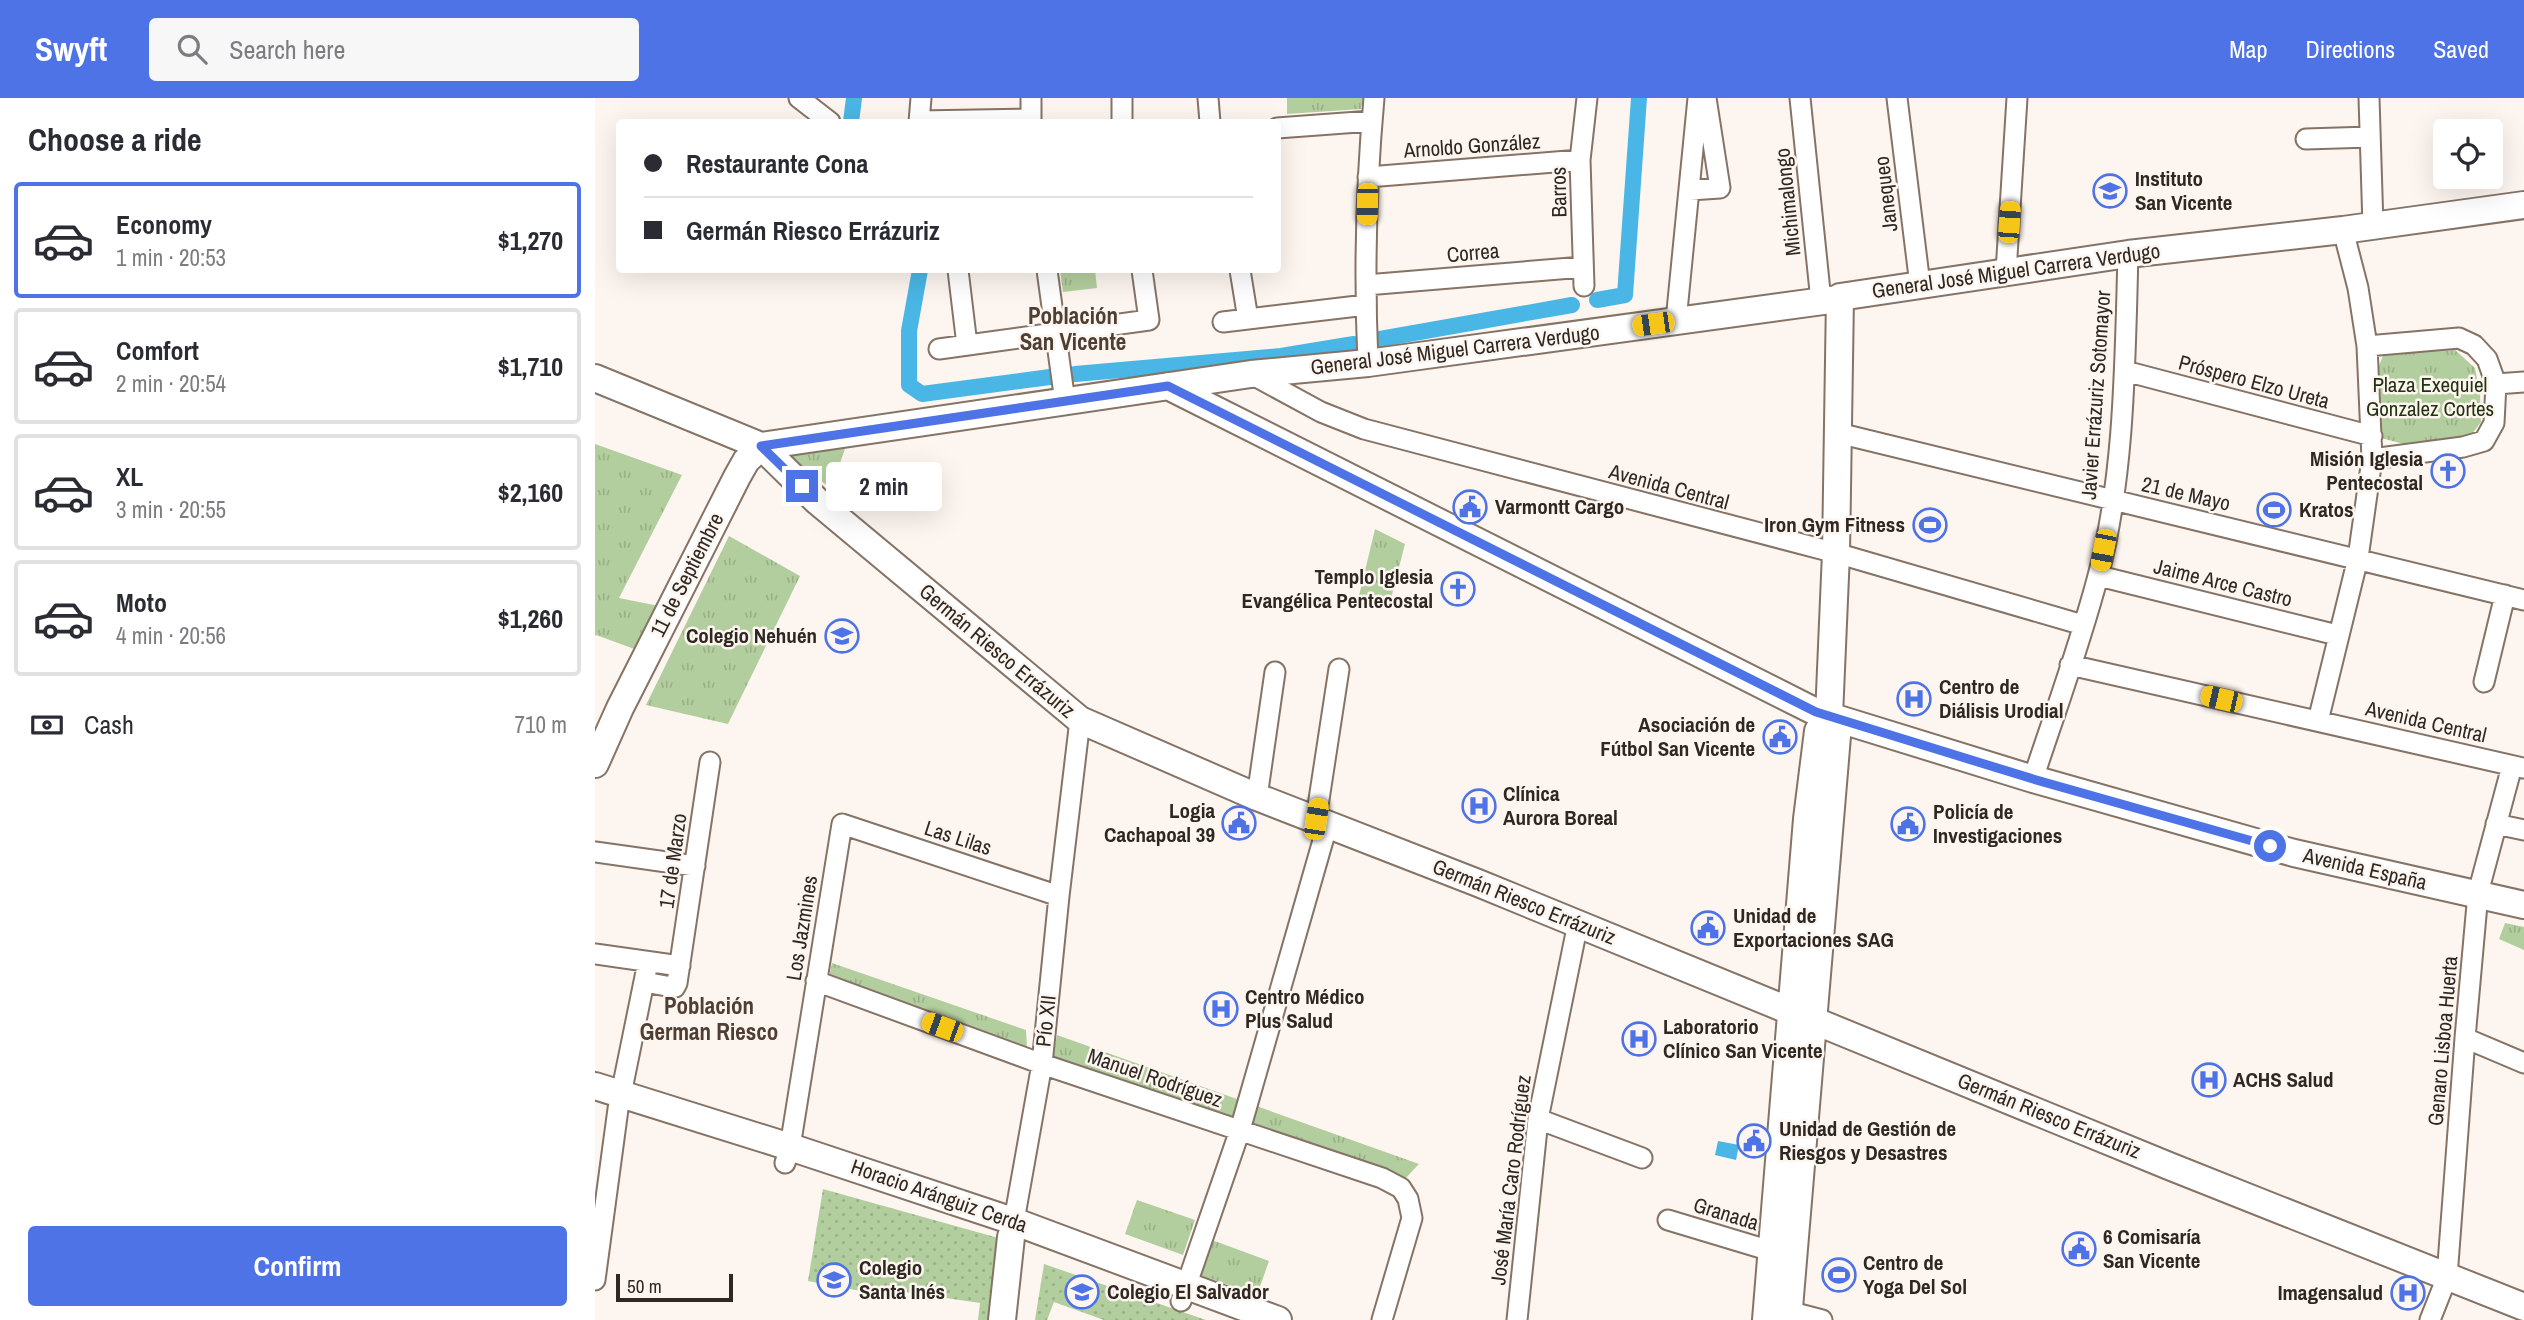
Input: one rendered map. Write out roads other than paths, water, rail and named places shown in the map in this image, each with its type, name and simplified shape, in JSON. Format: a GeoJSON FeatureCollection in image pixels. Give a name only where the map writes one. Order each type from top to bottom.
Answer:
{"type":"FeatureCollection","features":[{"type":"Feature","properties":{"kind":"street"},"geometry":{"type":"LineString","coordinates":[[799,98],[825,119]]}},
{"type":"Feature","properties":{"kind":"street"},"geometry":{"type":"LineString","coordinates":[[919,119],[921,98]]}},
{"type":"Feature","properties":{"kind":"street"},"geometry":{"type":"LineString","coordinates":[[1031,98],[1031,119]]}},
{"type":"Feature","properties":{"kind":"street"},"geometry":{"type":"LineString","coordinates":[[1122,98],[1122,119]]}},
{"type":"Feature","properties":{"kind":"street"},"geometry":{"type":"LineString","coordinates":[[1208,98],[1210,119]]}},
{"type":"Feature","properties":{"kind":"street"},"geometry":{"type":"LineString","coordinates":[[1368,363],[1368,177],[1374,98]]}},
{"type":"Feature","properties":{"kind":"street","name":"Barros"},"geometry":{"type":"LineString","coordinates":[[1583,276],[1580,160],[1587,98]]}},
{"type":"Feature","properties":{"kind":"street"},"geometry":{"type":"LineString","coordinates":[[1676,321],[1698,98]]}},
{"type":"Feature","properties":{"kind":"street"},"geometry":{"type":"LineString","coordinates":[[1690,190],[1720,188],[1706,98]]}},
{"type":"Feature","properties":{"kind":"street","name":"Michimalongo"},"geometry":{"type":"LineString","coordinates":[[1800,98],[1831,299]]}},
{"type":"Feature","properties":{"kind":"street","name":"Janequeo"},"geometry":{"type":"LineString","coordinates":[[1897,98],[1920,285]]}},
{"type":"Feature","properties":{"kind":"street"},"geometry":{"type":"LineString","coordinates":[[2005,272],[2017,98]]}},
{"type":"Feature","properties":{"kind":"street"},"geometry":{"type":"LineString","coordinates":[[2369,98],[2373,226]]}},
{"type":"Feature","properties":{"kind":"street"},"geometry":{"type":"LineString","coordinates":[[1281,128],[1372,121]]}},
{"type":"Feature","properties":{"kind":"street"},"geometry":{"type":"LineString","coordinates":[[2306,139],[2370,137]]}},
{"type":"Feature","properties":{"kind":"street","name":"Arnoldo González"},"geometry":{"type":"LineString","coordinates":[[1368,177],[1580,160]]}},
{"type":"Feature","properties":{"kind":"street","name":"General José Miguel Carrera Verdugo"},"geometry":{"type":"LineString","coordinates":[[761,446],[1251,374],[1368,363],[1676,321],[2128,254],[2343,230],[2524,205]]}},
{"type":"Feature","properties":{"kind":"street"},"geometry":{"type":"LineString","coordinates":[[2318,721],[2358,558],[2372,458],[2367,346],[2358,288],[2343,230]]}},
{"type":"Feature","properties":{"kind":"street","name":"Javier Errázuriz Sotomayor"},"geometry":{"type":"LineString","coordinates":[[2033,779],[2099,576],[2113,500],[2125,371],[2128,254]]}},
{"type":"Feature","properties":{"kind":"street"},"geometry":{"type":"LineString","coordinates":[[958,273],[967,345]]}},
{"type":"Feature","properties":{"kind":"street"},"geometry":{"type":"LineString","coordinates":[[1047,273],[1065,402]]}},
{"type":"Feature","properties":{"kind":"street"},"geometry":{"type":"LineString","coordinates":[[939,349],[1056,335],[1149,320],[1142,273]]}},
{"type":"Feature","properties":{"kind":"street"},"geometry":{"type":"LineString","coordinates":[[1240,273],[1248,319]]}},
{"type":"Feature","properties":{"kind":"street","name":"Correa"},"geometry":{"type":"LineString","coordinates":[[1223,322],[1366,295],[1583,276]]}},
{"type":"Feature","properties":{"kind":"street"},"geometry":{"type":"LineString","coordinates":[[1777,1314],[1801,1015],[1807,819],[1818,731],[1829,716],[1838,433],[1831,299]]}},
{"type":"Feature","properties":{"kind":"street"},"geometry":{"type":"LineString","coordinates":[[2367,346],[2459,338],[2475,345],[2487,359],[2496,384],[2494,423],[2484,441],[2463,447],[2372,458]]}},
{"type":"Feature","properties":{"kind":"street","name":"Próspero Elzo Ureta"},"geometry":{"type":"LineString","coordinates":[[2125,371],[2372,436]]}},
{"type":"Feature","properties":{"kind":"street","name":"Avenida Central"},"geometry":{"type":"LineString","coordinates":[[1251,374],[1321,412],[1364,429],[1836,553],[2083,625]]}},
{"type":"Feature","properties":{"kind":"street","name":"Germán Riesco Errázuriz"},"geometry":{"type":"LineString","coordinates":[[595,378],[761,446],[817,501],[1080,720],[1257,797],[1578,923],[2524,1307]]}},
{"type":"Feature","properties":{"kind":"street"},"geometry":{"type":"LineString","coordinates":[[2496,384],[2524,382]]}},
{"type":"Feature","properties":{"kind":"street","name":"Avenida España"},"geometry":{"type":"LineString","coordinates":[[1168,386],[1816,712],[2033,779],[2294,853],[2524,905]]}},
{"type":"Feature","properties":{"kind":"street","name":"21 de Mayo"},"geometry":{"type":"LineString","coordinates":[[1838,433],[2514,598]]}},
{"type":"Feature","properties":{"kind":"street","name":"11 de Septiembre"},"geometry":{"type":"LineString","coordinates":[[595,764],[620,708],[737,477],[761,446]]}},
{"type":"Feature","properties":{"kind":"street","name":"Jaime Arce Castro"},"geometry":{"type":"LineString","coordinates":[[2099,576],[2337,635]]}},
{"type":"Feature","properties":{"kind":"street"},"geometry":{"type":"LineString","coordinates":[[2484,682],[2514,598]]}},
{"type":"Feature","properties":{"kind":"street","name":"Avenida Central"},"geometry":{"type":"LineString","coordinates":[[2070,664],[2518,767]]}},
{"type":"Feature","properties":{"kind":"street"},"geometry":{"type":"LineString","coordinates":[[1183,1294],[1240,1130],[1322,821],[1339,669]]}},
{"type":"Feature","properties":{"kind":"street"},"geometry":{"type":"LineString","coordinates":[[1257,797],[1275,672]]}},
{"type":"Feature","properties":{"kind":"street"},"geometry":{"type":"LineString","coordinates":[[595,724],[608,710],[620,708]]}},
{"type":"Feature","properties":{"kind":"street","name":"Pío XII"},"geometry":{"type":"LineString","coordinates":[[1002,1320],[1012,1229],[1042,1064],[1080,720]]}},
{"type":"Feature","properties":{"kind":"street","name":"17 de Marzo"},"geometry":{"type":"LineString","coordinates":[[680,966],[710,762]]}},
{"type":"Feature","properties":{"kind":"street","name":"Genaro Lisboa Huerta"},"geometry":{"type":"LineString","coordinates":[[2430,1320],[2448,1278],[2478,893],[2496,824],[2518,767]]}},
{"type":"Feature","properties":{"kind":"street","name":"Las Lilas"},"geometry":{"type":"LineString","coordinates":[[842,824],[1059,895]]}},
{"type":"Feature","properties":{"kind":"street","name":"Los Jazmines"},"geometry":{"type":"LineString","coordinates":[[788,1155],[842,824]]}},
{"type":"Feature","properties":{"kind":"street"},"geometry":{"type":"LineString","coordinates":[[2496,824],[2524,830]]}},
{"type":"Feature","properties":{"kind":"street"},"geometry":{"type":"LineString","coordinates":[[595,852],[695,866]]}},
{"type":"Feature","properties":{"kind":"street","name":"José María Caro Rodríguez"},"geometry":{"type":"LineString","coordinates":[[1517,1320],[1538,1119],[1578,923]]}},
{"type":"Feature","properties":{"kind":"street"},"geometry":{"type":"LineString","coordinates":[[595,954],[680,966],[675,986],[644,982]]}},
{"type":"Feature","properties":{"kind":"street"},"geometry":{"type":"LineString","coordinates":[[595,1280],[612,1102],[648,962]]}},
{"type":"Feature","properties":{"kind":"street","name":"Manuel Rodríguez"},"geometry":{"type":"LineString","coordinates":[[816,981],[1042,1064],[1382,1178],[1401,1188],[1408,1199],[1412,1218],[1383,1320]]}},
{"type":"Feature","properties":{"kind":"street"},"geometry":{"type":"LineString","coordinates":[[1777,1314],[1771,1251],[1801,1015]]}},
{"type":"Feature","properties":{"kind":"street"},"geometry":{"type":"LineString","coordinates":[[2465,1038],[2524,1063]]}},
{"type":"Feature","properties":{"kind":"street","name":"Horacio Aránguiz Cerda"},"geometry":{"type":"LineString","coordinates":[[595,1086],[612,1102],[788,1155],[1012,1229],[1183,1294],[1278,1320]]}},
{"type":"Feature","properties":{"kind":"street"},"geometry":{"type":"LineString","coordinates":[[1538,1119],[1642,1158]]}},
{"type":"Feature","properties":{"kind":"street","name":"Granada"},"geometry":{"type":"LineString","coordinates":[[1668,1220],[1771,1251]]}},
{"type":"Feature","properties":{"kind":"street","name":"Horacio Aránguiz Cerda"},"geometry":{"type":"LineString","coordinates":[[1183,1294],[1233,1320]]}},
{"type":"Feature","properties":{"kind":"street"},"geometry":{"type":"LineString","coordinates":[[1777,1314],[1822,1320]]}},
{"type":"Feature","properties":{"kind":"water"},"geometry":{"type":"Polygon","coordinates":[[[1718,1141],[1739,1145],[1736,1160],[1715,1155],[1718,1141]]]}},
{"type":"Feature","properties":{"kind":"waterway"},"geometry":{"type":"LineString","coordinates":[[851,119],[854,98]]}},
{"type":"Feature","properties":{"kind":"waterway"},"geometry":{"type":"LineString","coordinates":[[1597,300],[1625,295],[1639,98]]}},
{"type":"Feature","properties":{"kind":"waterway"},"geometry":{"type":"LineString","coordinates":[[919,273],[909,331],[909,385],[922,394],[1050,377]]}},
{"type":"Feature","properties":{"kind":"waterway"},"geometry":{"type":"LineString","coordinates":[[1380,339],[1572,305]]}},
{"type":"Feature","properties":{"kind":"waterway"},"geometry":{"type":"LineString","coordinates":[[1075,374],[1281,356],[1354,344]]}},
{"type":"Feature","properties":{"kind":"place","name":"Instituto San Vicente"},"geometry":{"type":"Point","coordinates":[2110,191]}},
{"type":"Feature","properties":{"kind":"place","name":"Misión Iglesia Pentecostal"},"geometry":{"type":"Point","coordinates":[2448,471]}},
{"type":"Feature","properties":{"kind":"place","name":"Varmontt Cargo"},"geometry":{"type":"Point","coordinates":[1470,507]}},
{"type":"Feature","properties":{"kind":"place","name":"Kratos"},"geometry":{"type":"Point","coordinates":[2274,510]}},
{"type":"Feature","properties":{"kind":"place","name":"Iron Gym Fitness"},"geometry":{"type":"Point","coordinates":[1930,525]}},
{"type":"Feature","properties":{"kind":"place","name":"Templo Iglesia Evangélica Pentecostal"},"geometry":{"type":"Point","coordinates":[1458,589]}},
{"type":"Feature","properties":{"kind":"place","name":"Colegio Nehuén"},"geometry":{"type":"Point","coordinates":[842,636]}},
{"type":"Feature","properties":{"kind":"place","name":"Centro de Diálisis Urodial"},"geometry":{"type":"Point","coordinates":[1914,699]}},
{"type":"Feature","properties":{"kind":"place","name":"Asociación de Fútbol San Vicente"},"geometry":{"type":"Point","coordinates":[1780,737]}},
{"type":"Feature","properties":{"kind":"place","name":"Clínica Aurora Boreal"},"geometry":{"type":"Point","coordinates":[1479,806]}},
{"type":"Feature","properties":{"kind":"place","name":"Logia Cachapoal 39"},"geometry":{"type":"Point","coordinates":[1239,823]}},
{"type":"Feature","properties":{"kind":"place","name":"Policía de Investigaciones"},"geometry":{"type":"Point","coordinates":[1908,824]}},
{"type":"Feature","properties":{"kind":"place","name":"Unidad de Exportaciones SAG"},"geometry":{"type":"Point","coordinates":[1708,928]}},
{"type":"Feature","properties":{"kind":"place","name":"Centro Médico Plus Salud"},"geometry":{"type":"Point","coordinates":[1221,1009]}},
{"type":"Feature","properties":{"kind":"place","name":"Laboratorio Clínico San Vicente"},"geometry":{"type":"Point","coordinates":[1639,1039]}},
{"type":"Feature","properties":{"kind":"place","name":"ACHS Salud"},"geometry":{"type":"Point","coordinates":[2209,1080]}},
{"type":"Feature","properties":{"kind":"place","name":"Unidad de Gestión de Riesgos y Desastres"},"geometry":{"type":"Point","coordinates":[1754,1141]}},
{"type":"Feature","properties":{"kind":"place","name":"6 Comisaría San Vicente"},"geometry":{"type":"Point","coordinates":[2079,1249]}},
{"type":"Feature","properties":{"kind":"place","name":"Centro de Yoga Del Sol"},"geometry":{"type":"Point","coordinates":[1839,1275]}},
{"type":"Feature","properties":{"kind":"place","name":"Colegio Santa Inés"},"geometry":{"type":"Point","coordinates":[834,1280]}},
{"type":"Feature","properties":{"kind":"place","name":"Colegio El Salvador"},"geometry":{"type":"Point","coordinates":[1082,1292]}},
{"type":"Feature","properties":{"kind":"place","name":"Imagensalud"},"geometry":{"type":"Point","coordinates":[2408,1293]}},
{"type":"Feature","properties":{"kind":"district","name":"Población San Vicente"},"geometry":{"type":"Point","coordinates":[1073,329]}},
{"type":"Feature","properties":{"kind":"district","name":"Población German Riesco"},"geometry":{"type":"Point","coordinates":[709,1019]}},
{"type":"Feature","properties":{"kind":"park label","name":"Plaza Exequiel Gonzalez Cortes"},"geometry":{"type":"Point","coordinates":[2430,397]}}]}
